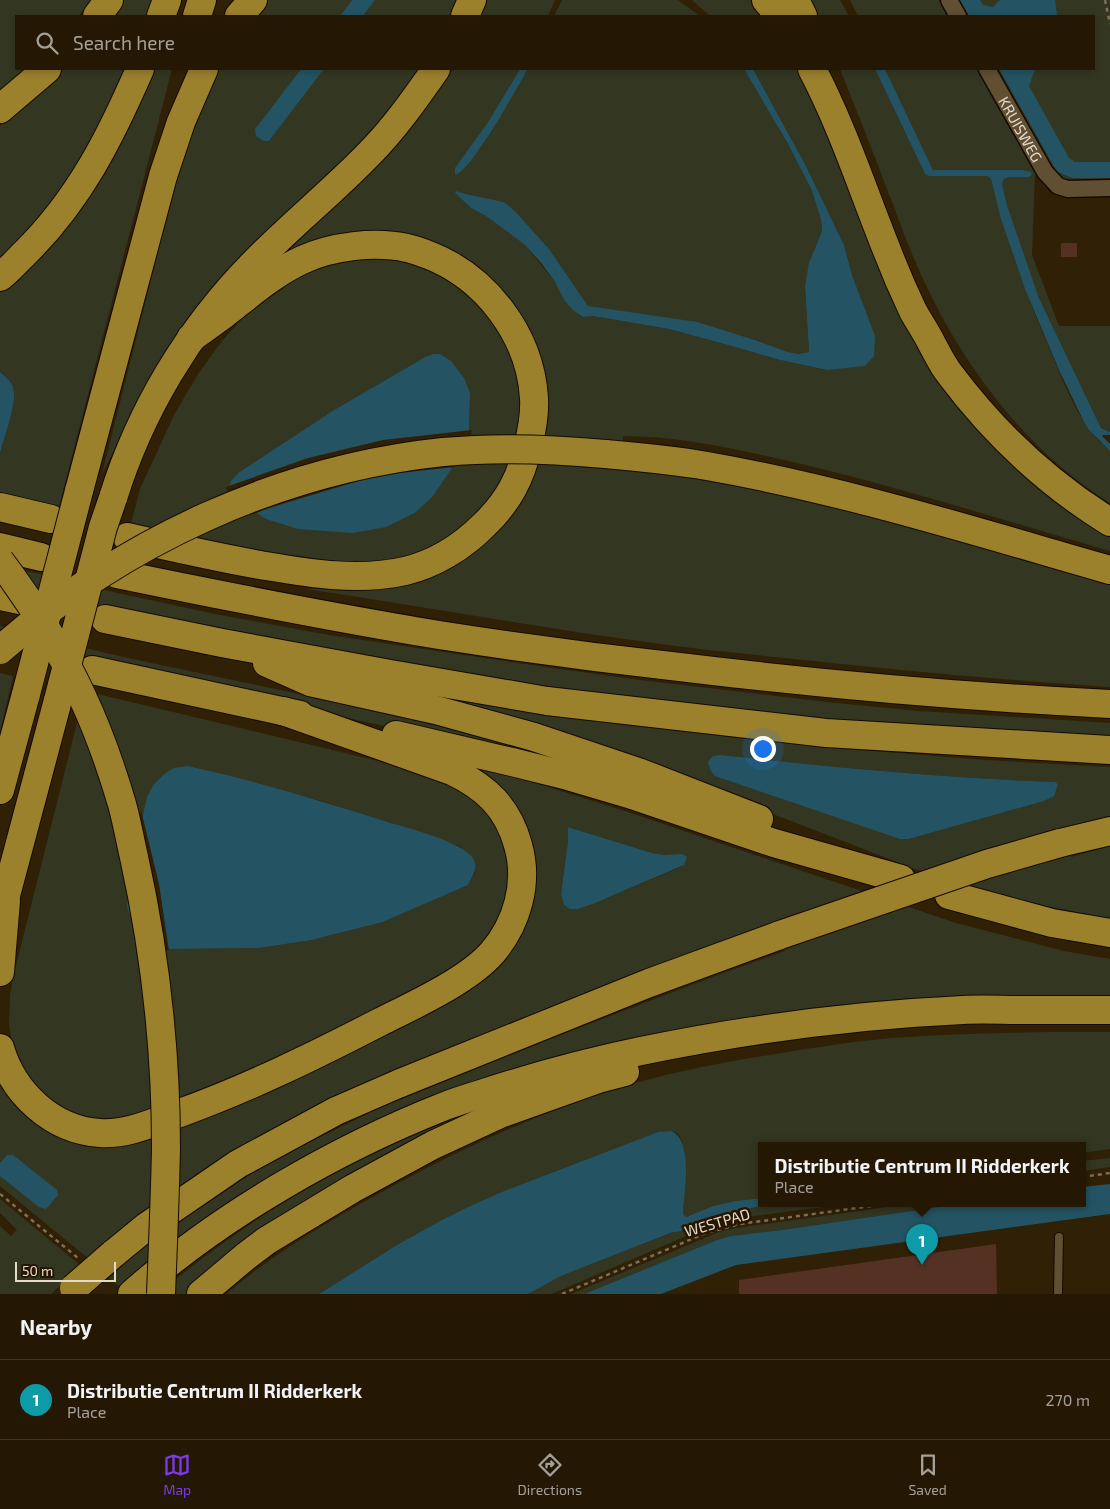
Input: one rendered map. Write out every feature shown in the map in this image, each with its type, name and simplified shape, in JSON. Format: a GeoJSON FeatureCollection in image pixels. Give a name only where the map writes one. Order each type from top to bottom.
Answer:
{"type":"FeatureCollection","features":[{"type":"Feature","properties":{"kind":"highway"},"geometry":{"type":"LineString","coordinates":[[98,15],[109,0]]}},
{"type":"Feature","properties":{"kind":"highway"},"geometry":{"type":"LineString","coordinates":[[161,15],[167,0]]}},
{"type":"Feature","properties":{"kind":"highway"},"geometry":{"type":"LineString","coordinates":[[197,15],[202,0]]}},
{"type":"Feature","properties":{"kind":"highway"},"geometry":{"type":"LineString","coordinates":[[240,15],[253,0]]}},
{"type":"Feature","properties":{"kind":"highway"},"geometry":{"type":"LineString","coordinates":[[465,15],[472,0]]}},
{"type":"Feature","properties":{"kind":"highway"},"geometry":{"type":"LineString","coordinates":[[766,0],[779,15]]}},
{"type":"Feature","properties":{"kind":"highway"},"geometry":{"type":"LineString","coordinates":[[795,0],[803,15]]}},
{"type":"Feature","properties":{"kind":"highway"},"geometry":{"type":"LineString","coordinates":[[0,109],[47,70]]}},
{"type":"Feature","properties":{"kind":"highway"},"geometry":{"type":"LineString","coordinates":[[0,277],[36,242],[64,209],[92,167],[122,111],[140,70]]}},
{"type":"Feature","properties":{"kind":"highway"},"geometry":{"type":"LineString","coordinates":[[0,918],[58,700],[78,566],[80,491],[163,176],[184,70]]}},
{"type":"Feature","properties":{"kind":"highway"},"geometry":{"type":"LineString","coordinates":[[163,176],[181,122],[204,70]]}},
{"type":"Feature","properties":{"kind":"highway"},"geometry":{"type":"LineString","coordinates":[[0,790],[26,694],[78,566],[112,498],[130,450],[168,374],[212,310],[253,264],[369,154],[411,104],[435,70]]}},
{"type":"Feature","properties":{"kind":"highway"},"geometry":{"type":"LineString","coordinates":[[813,70],[826,95],[873,216],[913,311],[948,372],[1002,435],[1037,469],[1066,493],[1110,522]]}},
{"type":"Feature","properties":{"kind":"highway"},"geometry":{"type":"LineString","coordinates":[[828,70],[837,89],[873,216]]}},
{"type":"Feature","properties":{"kind":"highway"},"geometry":{"type":"LineString","coordinates":[[127,537],[208,555],[302,572],[342,577],[379,575],[407,570],[437,559],[472,538],[510,495],[523,467],[532,426],[534,398],[528,366],[515,331],[498,305],[491,298],[470,278],[440,259],[408,248],[373,245],[338,248],[303,260],[273,276],[191,338]]}},
{"type":"Feature","properties":{"kind":"highway"},"geometry":{"type":"LineString","coordinates":[[5,650],[20,632],[67,596],[106,570],[176,531],[222,510],[262,494],[356,467],[442,452],[503,449],[548,450],[657,459],[706,466],[778,480],[924,516],[1110,570]]}},
{"type":"Feature","properties":{"kind":"highway"},"geometry":{"type":"LineString","coordinates":[[0,507],[51,519]]}},
{"type":"Feature","properties":{"kind":"highway"},"geometry":{"type":"LineString","coordinates":[[0,548],[78,566],[294,610],[441,635],[592,657],[732,674],[891,690],[1110,704]]}},
{"type":"Feature","properties":{"kind":"highway"},"geometry":{"type":"LineString","coordinates":[[0,562],[60,651],[83,698],[102,744],[122,805],[145,903],[157,985],[166,1146],[146,1290]]}},
{"type":"Feature","properties":{"kind":"highway"},"geometry":{"type":"LineString","coordinates":[[0,596],[29,602]]}},
{"type":"Feature","properties":{"kind":"highway"},"geometry":{"type":"LineString","coordinates":[[105,619],[222,643],[547,701],[826,733],[1110,750]]}},
{"type":"Feature","properties":{"kind":"highway"},"geometry":{"type":"LineString","coordinates":[[92,670],[454,748],[568,776],[629,794],[774,843],[893,877],[781,828],[641,773],[534,737],[436,710],[310,682],[222,643]]}},
{"type":"Feature","properties":{"kind":"highway"},"geometry":{"type":"LineString","coordinates":[[0,1048],[8,1070],[18,1087],[43,1112],[62,1123],[82,1130],[101,1133],[127,1131],[189,1110],[338,1044],[462,977],[476,968],[492,952],[507,932],[515,914],[520,896],[522,872],[520,850],[513,828],[496,802],[475,783],[452,771],[283,711]]}},
{"type":"Feature","properties":{"kind":"highway"},"geometry":{"type":"LineString","coordinates":[[71,1291],[146,1227],[238,1164],[336,1111],[398,1084],[640,987],[780,935],[978,867],[1060,843],[1110,832]]}},
{"type":"Feature","properties":{"kind":"highway"},"geometry":{"type":"LineString","coordinates":[[0,972],[7,892]]}},
{"type":"Feature","properties":{"kind":"highway"},"geometry":{"type":"LineString","coordinates":[[949,895],[1052,923],[1110,934]]}},
{"type":"Feature","properties":{"kind":"highway"},"geometry":{"type":"LineString","coordinates":[[146,1290],[200,1240],[263,1198],[317,1166],[381,1133],[446,1105],[525,1079],[602,1059],[697,1040],[788,1025],[857,1017],[966,1010],[1110,1010]]}},
{"type":"Feature","properties":{"kind":"highway"},"geometry":{"type":"LineString","coordinates":[[201,1294],[266,1242],[352,1189],[433,1145],[500,1114],[598,1079],[694,1055],[794,1038],[857,1017]]}},
{"type":"Feature","properties":{"kind":"street"},"geometry":{"type":"LineString","coordinates":[[949,0],[957,15]]}},
{"type":"Feature","properties":{"kind":"street","name":"KRUISWEG"},"geometry":{"type":"LineString","coordinates":[[988,70],[1045,172],[1058,186],[1068,189],[1110,188]]}},
{"type":"Feature","properties":{"kind":"lane"},"geometry":{"type":"LineString","coordinates":[[1058,1294],[1059,1236]]}},
{"type":"Feature","properties":{"kind":"path"},"geometry":{"type":"LineString","coordinates":[[1105,0],[1110,24]]}},
{"type":"Feature","properties":{"kind":"path"},"geometry":{"type":"LineString","coordinates":[[1086,1176],[1110,1173]]}},
{"type":"Feature","properties":{"kind":"path"},"geometry":{"type":"LineString","coordinates":[[0,1194],[83,1262]]}},
{"type":"Feature","properties":{"kind":"path","name":"WESTPAD"},"geometry":{"type":"LineString","coordinates":[[562,1294],[706,1234],[740,1224],[864,1207]]}},
{"type":"Feature","properties":{"kind":"green space"},"geometry":{"type":"Polygon","coordinates":[[[0,0],[93,0],[79,15],[15,15],[15,70],[30,70],[0,94],[0,0]]]}},
{"type":"Feature","properties":{"kind":"green space"},"geometry":{"type":"Polygon","coordinates":[[[123,0],[154,0],[148,15],[112,15],[123,0]]]}},
{"type":"Feature","properties":{"kind":"green space"},"geometry":{"type":"Polygon","coordinates":[[[262,0],[352,0],[341,15],[249,15],[262,0]]]}},
{"type":"Feature","properties":{"kind":"green space"},"geometry":{"type":"Polygon","coordinates":[[[375,0],[464,0],[457,15],[364,15],[375,0]]]}},
{"type":"Feature","properties":{"kind":"green space"},"geometry":{"type":"Polygon","coordinates":[[[487,0],[555,0],[548,15],[480,15],[487,0]]]}},
{"type":"Feature","properties":{"kind":"green space"},"geometry":{"type":"Polygon","coordinates":[[[562,0],[678,0],[699,15],[554,15],[562,0]]]}},
{"type":"Feature","properties":{"kind":"green space"},"geometry":{"type":"Polygon","coordinates":[[[692,0],[753,0],[765,15],[709,15],[692,0]]]}},
{"type":"Feature","properties":{"kind":"green space"},"geometry":{"type":"Polygon","coordinates":[[[808,0],[840,0],[848,15],[815,15],[808,0]]]}},
{"type":"Feature","properties":{"kind":"green space"},"geometry":{"type":"Polygon","coordinates":[[[850,0],[939,0],[947,15],[858,15],[850,0]]]}},
{"type":"Feature","properties":{"kind":"green space"},"geometry":{"type":"Polygon","coordinates":[[[971,0],[1110,0],[1110,162],[1076,162],[1066,160],[1013,70],[1095,70],[1095,15],[979,15],[971,0]]]}},
{"type":"Feature","properties":{"kind":"green space"},"geometry":{"type":"Polygon","coordinates":[[[63,70],[128,70],[91,142],[65,186],[29,231],[0,260],[0,126],[63,70]]]}},
{"type":"Feature","properties":{"kind":"green space"},"geometry":{"type":"Polygon","coordinates":[[[145,70],[172,70],[57,514],[0,502],[0,453],[10,419],[14,389],[0,372],[0,284],[145,70]]]}},
{"type":"Feature","properties":{"kind":"green space"},"geometry":{"type":"Polygon","coordinates":[[[214,70],[300,70],[255,129],[269,141],[323,70],[426,70],[140,399],[102,474],[189,129],[214,70]]]}},
{"type":"Feature","properties":{"kind":"green space"},"geometry":{"type":"Polygon","coordinates":[[[452,70],[519,70],[488,122],[456,167],[480,149],[527,70],[745,70],[788,144],[812,191],[821,220],[822,231],[815,248],[805,286],[809,352],[799,354],[788,352],[730,333],[588,306],[549,249],[516,212],[504,202],[456,191],[455,193],[471,208],[486,216],[525,245],[555,282],[564,300],[583,317],[593,316],[669,329],[780,360],[826,370],[853,278],[844,245],[806,166],[754,70],[800,70],[918,337],[1110,529],[1110,551],[866,480],[744,451],[663,438],[623,436],[622,464],[744,480],[1110,584],[1110,687],[907,671],[683,647],[306,589],[375,589],[489,538],[538,380],[442,253],[282,258],[396,145],[426,108],[452,70]]]}},
{"type":"Feature","properties":{"kind":"green space"},"geometry":{"type":"Polygon","coordinates":[[[840,70],[875,70],[925,174],[928,176],[987,176],[991,179],[1018,270],[1064,384],[1073,403],[1093,435],[1110,451],[1110,503],[1077,480],[1046,453],[1017,424],[990,392],[945,322],[926,286],[840,70]]]}},
{"type":"Feature","properties":{"kind":"green space"},"geometry":{"type":"Polygon","coordinates":[[[885,70],[980,70],[1035,173],[1032,255],[1059,326],[1110,326],[1110,432],[1101,428],[1039,298],[1007,205],[1002,184],[1004,179],[1009,177],[1029,177],[1032,173],[1023,170],[933,170],[885,70]]]}},
{"type":"Feature","properties":{"kind":"green space"},"geometry":{"type":"Polygon","coordinates":[[[994,70],[1000,70],[1057,172],[1072,178],[1110,178],[1110,184],[1074,182],[1054,173],[994,70]]]}},
{"type":"Feature","properties":{"kind":"green space"},"geometry":{"type":"Polygon","coordinates":[[[376,253],[432,268],[482,302],[513,348],[523,402],[512,465],[491,502],[439,546],[391,563],[325,567],[129,531],[140,489],[175,413],[200,371],[222,341],[267,291],[290,274],[376,253]],[[425,357],[334,410],[238,473],[231,481],[353,533],[386,526],[416,513],[469,434],[470,393],[425,357]]]}},
{"type":"Feature","properties":{"kind":"green space"},"geometry":{"type":"Polygon","coordinates":[[[0,566],[215,614],[329,635],[552,668],[836,703],[919,711],[1110,723],[1110,741],[826,721],[609,695],[461,674],[120,614],[0,585],[0,566]]]}},
{"type":"Feature","properties":{"kind":"green space"},"geometry":{"type":"Polygon","coordinates":[[[0,626],[106,653],[402,717],[518,748],[576,766],[520,756],[148,674],[0,638],[0,626]]]}},
{"type":"Feature","properties":{"kind":"green space"},"geometry":{"type":"Polygon","coordinates":[[[0,673],[13,676],[0,732],[0,673]]]}},
{"type":"Feature","properties":{"kind":"green space"},"geometry":{"type":"Polygon","coordinates":[[[382,686],[554,715],[740,738],[986,760],[1110,767],[1110,824],[1065,835],[1071,857],[1110,846],[1110,919],[991,893],[915,869],[742,802],[382,686]],[[721,755],[909,839],[1044,801],[1058,784],[1055,782],[846,768],[721,755]]]}},
{"type":"Feature","properties":{"kind":"green space"},"geometry":{"type":"Polygon","coordinates":[[[85,691],[370,759],[414,771],[457,786],[483,808],[499,830],[511,868],[505,907],[485,943],[456,966],[328,1037],[154,1112],[117,1119],[96,1120],[76,1115],[51,1101],[30,1080],[17,1057],[11,1037],[9,1024],[10,995],[85,691]],[[188,766],[164,774],[154,784],[171,949],[259,948],[312,940],[383,922],[468,885],[475,873],[461,847],[430,835],[321,801],[188,766]]]}},
{"type":"Feature","properties":{"kind":"green space"},"geometry":{"type":"Polygon","coordinates":[[[459,762],[625,811],[956,923],[1064,951],[1110,959],[1110,1001],[1021,999],[448,1094],[123,1290],[109,1278],[136,1254],[181,1220],[270,1162],[375,1110],[555,1037],[785,951],[776,925],[396,1080],[95,1264],[0,1186],[0,1074],[83,1138],[470,982],[530,880],[459,762]],[[568,827],[561,894],[578,909],[683,866],[665,855],[652,853],[568,827]]]}},
{"type":"Feature","properties":{"kind":"green space"},"geometry":{"type":"Polygon","coordinates":[[[1110,1032],[1110,1149],[1086,1152],[1086,1142],[758,1142],[758,1198],[713,1206],[686,1217],[683,1214],[686,1172],[681,1139],[675,1132],[658,1132],[504,1191],[470,1206],[395,1246],[319,1294],[226,1294],[288,1248],[398,1183],[504,1131],[587,1098],[651,1079],[744,1059],[891,1038],[994,1033],[1110,1032]]]}},
{"type":"Feature","properties":{"kind":"green space"},"geometry":{"type":"Polygon","coordinates":[[[517,1096],[189,1294],[158,1294],[219,1246],[317,1183],[422,1132],[517,1096]]]}},
{"type":"Feature","properties":{"kind":"green space"},"geometry":{"type":"Polygon","coordinates":[[[1110,1158],[1110,1167],[1086,1170],[1086,1161],[1110,1158]]]}},
{"type":"Feature","properties":{"kind":"green space"},"geometry":{"type":"Polygon","coordinates":[[[0,1199],[81,1266],[51,1294],[0,1294],[0,1226],[11,1236],[17,1230],[0,1213],[0,1199]]]}},
{"type":"Feature","properties":{"kind":"green space"},"geometry":{"type":"Polygon","coordinates":[[[758,1207],[823,1207],[732,1219],[707,1227],[552,1294],[528,1294],[561,1276],[673,1232],[682,1231],[713,1215],[758,1207]]]}},
{"type":"Feature","properties":{"kind":"green space"},"geometry":{"type":"Polygon","coordinates":[[[887,1207],[939,1207],[731,1236],[584,1294],[571,1294],[719,1232],[887,1207]]]}},
{"type":"Feature","properties":{"kind":"water"},"geometry":{"type":"Polygon","coordinates":[[[352,0],[375,0],[364,15],[341,15],[352,0]]]}},
{"type":"Feature","properties":{"kind":"water"},"geometry":{"type":"Polygon","coordinates":[[[959,0],[980,0],[983,5],[993,7],[1000,0],[1055,0],[1057,15],[968,15],[959,0]]]}},
{"type":"Feature","properties":{"kind":"water"},"geometry":{"type":"Polygon","coordinates":[[[300,70],[323,70],[269,141],[264,141],[256,136],[255,129],[300,70]]]}},
{"type":"Feature","properties":{"kind":"water"},"geometry":{"type":"Polygon","coordinates":[[[519,70],[527,70],[483,144],[463,170],[455,175],[455,168],[488,122],[519,70]]]}},
{"type":"Feature","properties":{"kind":"water"},"geometry":{"type":"Polygon","coordinates":[[[745,70],[754,70],[806,166],[844,245],[853,278],[875,336],[874,356],[865,366],[827,370],[780,360],[669,329],[593,316],[583,317],[564,300],[555,282],[525,245],[486,216],[471,208],[455,193],[456,191],[504,202],[516,212],[549,249],[588,306],[697,322],[799,354],[809,352],[805,286],[809,263],[822,231],[821,220],[812,191],[788,144],[745,70]]]}},
{"type":"Feature","properties":{"kind":"water"},"geometry":{"type":"Polygon","coordinates":[[[875,70],[885,70],[933,170],[1023,170],[1031,172],[1032,174],[1029,177],[1009,177],[1004,179],[1002,184],[1007,205],[1039,298],[1101,428],[1110,432],[1110,435],[1102,436],[1110,444],[1110,451],[1089,430],[1059,370],[1025,289],[1001,219],[991,179],[987,176],[928,176],[925,174],[875,70]]]}},
{"type":"Feature","properties":{"kind":"water"},"geometry":{"type":"Polygon","coordinates":[[[1000,70],[1035,70],[1029,86],[1069,158],[1075,162],[1110,162],[1110,178],[1072,178],[1057,172],[1000,70]]]}},
{"type":"Feature","properties":{"kind":"water"},"geometry":{"type":"Polygon","coordinates":[[[440,354],[451,361],[464,378],[470,393],[469,434],[450,471],[433,496],[415,513],[386,527],[353,533],[298,529],[266,519],[237,500],[229,487],[231,481],[238,473],[334,410],[425,357],[440,354]]]}},
{"type":"Feature","properties":{"kind":"water"},"geometry":{"type":"Polygon","coordinates":[[[0,372],[13,387],[14,401],[0,453],[0,372]]]}},
{"type":"Feature","properties":{"kind":"water"},"geometry":{"type":"Polygon","coordinates":[[[721,755],[888,772],[1055,782],[1058,784],[1054,796],[1044,801],[909,839],[900,839],[715,776],[708,762],[713,756],[721,755]]]}},
{"type":"Feature","properties":{"kind":"water"},"geometry":{"type":"Polygon","coordinates":[[[188,766],[289,792],[445,840],[466,851],[472,857],[475,864],[473,875],[468,885],[383,922],[312,940],[259,948],[171,949],[153,944],[133,924],[127,907],[129,877],[147,797],[154,784],[164,774],[174,768],[188,766]]]}},
{"type":"Feature","properties":{"kind":"water"},"geometry":{"type":"Polygon","coordinates":[[[568,827],[652,853],[665,855],[682,854],[687,857],[684,865],[593,904],[578,909],[570,909],[564,905],[561,894],[568,827]]]}},
{"type":"Feature","properties":{"kind":"water"},"geometry":{"type":"Polygon","coordinates":[[[671,1131],[678,1136],[683,1145],[686,1181],[683,1214],[686,1217],[713,1206],[735,1201],[758,1198],[759,1207],[697,1221],[683,1230],[673,1232],[561,1276],[528,1294],[319,1294],[395,1246],[470,1206],[504,1191],[658,1132],[671,1131]]]}},
{"type":"Feature","properties":{"kind":"water"},"geometry":{"type":"Polygon","coordinates":[[[7,1155],[13,1155],[57,1190],[58,1195],[46,1209],[39,1207],[0,1176],[0,1163],[7,1155]]]}},
{"type":"Feature","properties":{"kind":"water"},"geometry":{"type":"Polygon","coordinates":[[[1110,1184],[1110,1214],[736,1265],[661,1294],[584,1294],[731,1236],[939,1207],[1086,1207],[1086,1187],[1110,1184]]]}},
{"type":"Feature","properties":{"kind":"pier"},"geometry":{"type":"Polygon","coordinates":[[[472,430],[455,467],[368,478],[254,514],[236,502],[229,495],[226,488],[308,458],[383,440],[472,430]]]}},
{"type":"Feature","properties":{"kind":"pier"},"geometry":{"type":"Polygon","coordinates":[[[141,810],[159,884],[169,951],[152,946],[137,829],[141,810]]]}},
{"type":"Feature","properties":{"kind":"building"},"geometry":{"type":"Polygon","coordinates":[[[1061,243],[1077,243],[1077,257],[1061,257],[1061,243]]]}},
{"type":"Feature","properties":{"kind":"building"},"geometry":{"type":"Polygon","coordinates":[[[996,1244],[997,1294],[739,1294],[739,1280],[996,1244]]]}},
{"type":"Feature","properties":{"kind":"place","name":"Distributie Centrum II Ridderkerk"},"geometry":{"type":"Point","coordinates":[922,1265]}}]}
